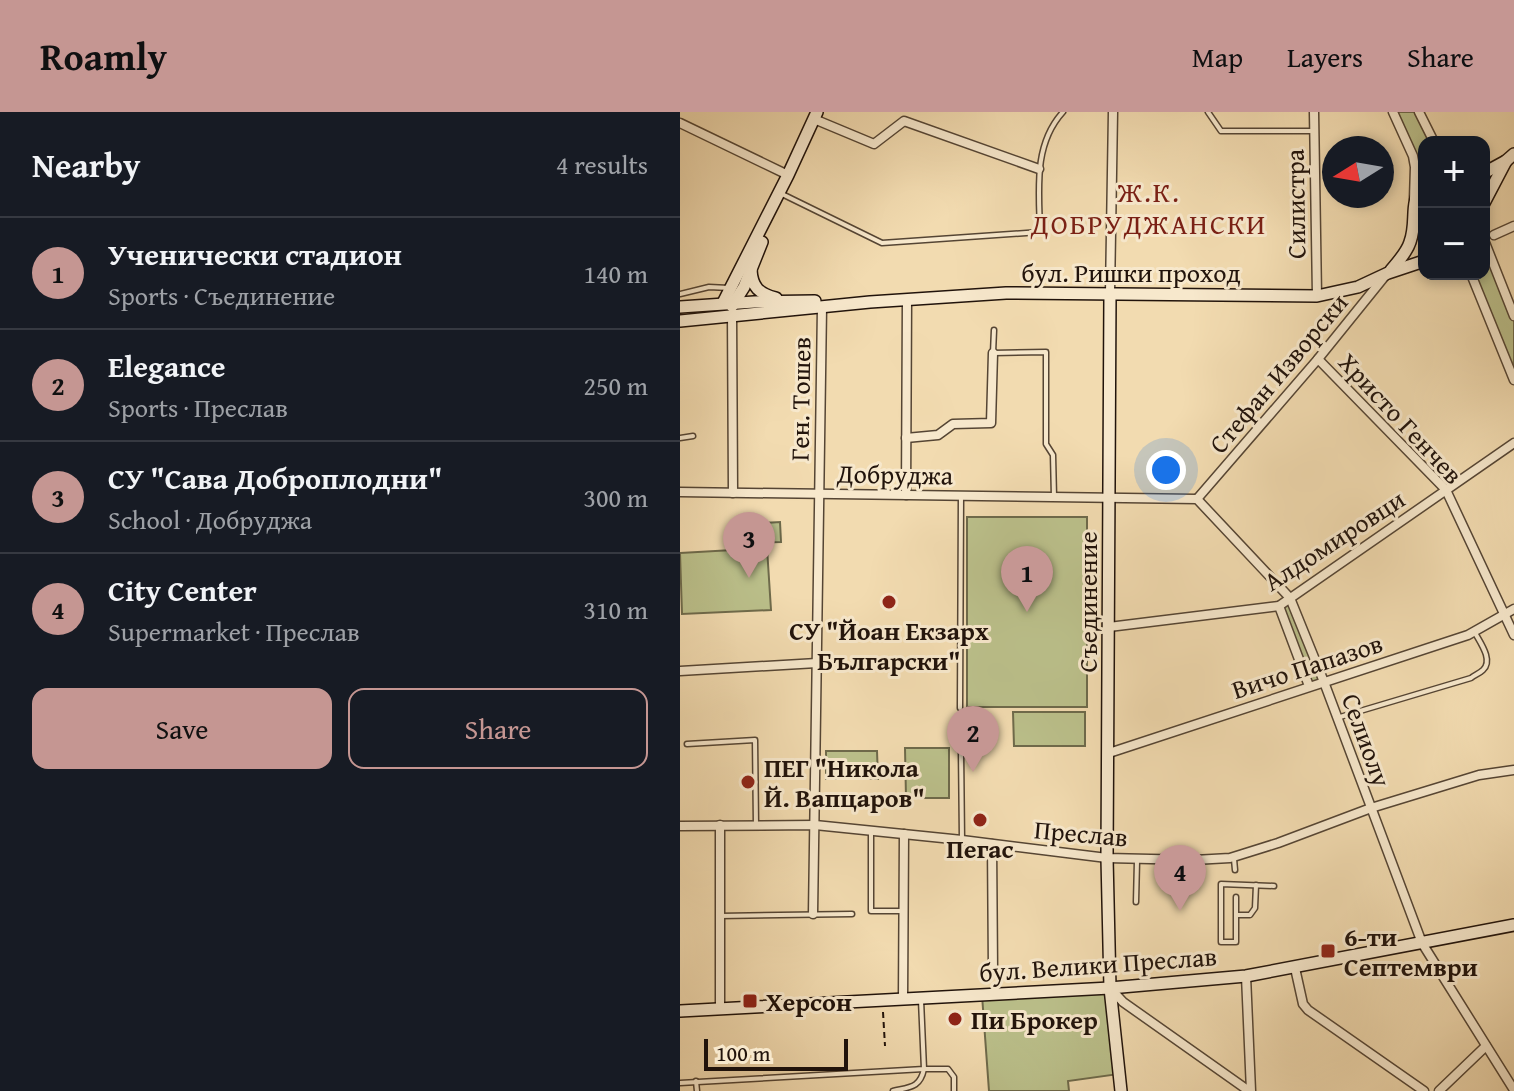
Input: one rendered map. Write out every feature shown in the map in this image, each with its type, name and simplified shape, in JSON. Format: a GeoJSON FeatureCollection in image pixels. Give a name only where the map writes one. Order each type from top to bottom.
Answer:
{"type":"FeatureCollection","features":[{"type":"Feature","properties":{"kind":"main road"},"geometry":{"type":"LineString","coordinates":[[727,310],[731,288],[816,115]]}},
{"type":"Feature","properties":{"kind":"main road"},"geometry":{"type":"LineString","coordinates":[[1490,169],[1510,157]]}},
{"type":"Feature","properties":{"kind":"main road"},"geometry":{"type":"LineString","coordinates":[[1490,192],[1510,157]]}},
{"type":"Feature","properties":{"kind":"main road"},"geometry":{"type":"LineString","coordinates":[[680,321],[727,310],[751,270],[788,175]]}},
{"type":"Feature","properties":{"kind":"main road"},"geometry":{"type":"LineString","coordinates":[[1388,273],[1410,243],[1413,203],[1418,193]]}},
{"type":"Feature","properties":{"kind":"main road"},"geometry":{"type":"LineString","coordinates":[[1414,219],[1418,225]]}},
{"type":"Feature","properties":{"kind":"main road","name":"бул. Ришки проход"},"geometry":{"type":"LineString","coordinates":[[727,310],[822,307],[1006,293],[1317,296],[1358,287],[1418,263]]}},
{"type":"Feature","properties":{"kind":"main road"},"geometry":{"type":"LineString","coordinates":[[751,270],[753,282],[761,293],[788,301]]}},
{"type":"Feature","properties":{"kind":"main road","name":"Съединение"},"geometry":{"type":"LineString","coordinates":[[1110,293],[1107,858],[1110,988],[1121,1091]]}},
{"type":"Feature","properties":{"kind":"main road","name":"бул. Ришки проход"},"geometry":{"type":"LineString","coordinates":[[727,310],[788,301],[870,302]]}},
{"type":"Feature","properties":{"kind":"main road"},"geometry":{"type":"LineString","coordinates":[[680,307],[727,310]]}},
{"type":"Feature","properties":{"kind":"main road","name":"бул. Велики Преслав"},"geometry":{"type":"LineString","coordinates":[[680,1011],[1110,988],[1246,976],[1514,925]]}},
{"type":"Feature","properties":{"kind":"street","name":"Съединение"},"geometry":{"type":"LineString","coordinates":[[1110,293],[1113,112]]}},
{"type":"Feature","properties":{"kind":"street","name":"Силистра"},"geometry":{"type":"LineString","coordinates":[[1314,112],[1317,296]]}},
{"type":"Feature","properties":{"kind":"street"},"geometry":{"type":"LineString","coordinates":[[1393,112],[1413,156],[1413,203]]}},
{"type":"Feature","properties":{"kind":"street"},"geometry":{"type":"LineString","coordinates":[[1419,112],[1431,136]]}},
{"type":"Feature","properties":{"kind":"street"},"geometry":{"type":"LineString","coordinates":[[816,115],[874,144],[904,121],[1039,169]]}},
{"type":"Feature","properties":{"kind":"street"},"geometry":{"type":"LineString","coordinates":[[680,123],[788,175]]}},
{"type":"Feature","properties":{"kind":"street"},"geometry":{"type":"LineString","coordinates":[[1494,235],[1514,226]]}},
{"type":"Feature","properties":{"kind":"street"},"geometry":{"type":"LineString","coordinates":[[1490,255],[1514,316]]}},
{"type":"Feature","properties":{"kind":"street","name":"Стефан Изворски"},"geometry":{"type":"LineString","coordinates":[[1197,499],[1388,273]]}},
{"type":"Feature","properties":{"kind":"street"},"geometry":{"type":"LineString","coordinates":[[1473,280],[1514,380]]}},
{"type":"Feature","properties":{"kind":"street"},"geometry":{"type":"LineString","coordinates":[[906,495],[907,299]]}},
{"type":"Feature","properties":{"kind":"street","name":"Ген. Тошев"},"geometry":{"type":"LineString","coordinates":[[813,914],[822,307]]}},
{"type":"Feature","properties":{"kind":"street"},"geometry":{"type":"LineString","coordinates":[[727,310],[733,493]]}},
{"type":"Feature","properties":{"kind":"street"},"geometry":{"type":"LineString","coordinates":[[906,438],[938,435],[953,424],[991,423],[993,353]]}},
{"type":"Feature","properties":{"kind":"street","name":"Христо Генчев"},"geometry":{"type":"LineString","coordinates":[[1318,359],[1446,490],[1514,635]]}},
{"type":"Feature","properties":{"kind":"street","name":"Алдомировци"},"geometry":{"type":"LineString","coordinates":[[1109,627],[1279,606],[1514,443]]}},
{"type":"Feature","properties":{"kind":"street","name":"Добруджа"},"geometry":{"type":"LineString","coordinates":[[680,492],[1109,498]]}},
{"type":"Feature","properties":{"kind":"street"},"geometry":{"type":"LineString","coordinates":[[1109,498],[1197,499]]}},
{"type":"Feature","properties":{"kind":"street","name":"Селиолу"},"geometry":{"type":"LineString","coordinates":[[1197,499],[1290,598],[1422,943],[1514,1090]]}},
{"type":"Feature","properties":{"kind":"street"},"geometry":{"type":"LineString","coordinates":[[1279,606],[1309,686]]}},
{"type":"Feature","properties":{"kind":"street","name":"Вичо Папазов"},"geometry":{"type":"LineString","coordinates":[[1109,753],[1474,631],[1514,609]]}},
{"type":"Feature","properties":{"kind":"street"},"geometry":{"type":"LineString","coordinates":[[680,671],[817,663]]}},
{"type":"Feature","properties":{"kind":"street","name":"Преслав"},"geometry":{"type":"LineString","coordinates":[[680,826],[815,825],[1107,858],[1194,860],[1234,857],[1371,808],[1479,775],[1514,770]]}},
{"type":"Feature","properties":{"kind":"street"},"geometry":{"type":"LineString","coordinates":[[720,825],[720,1009]]}},
{"type":"Feature","properties":{"kind":"street"},"geometry":{"type":"LineString","coordinates":[[903,999],[904,834]]}},
{"type":"Feature","properties":{"kind":"street"},"geometry":{"type":"LineString","coordinates":[[992,844],[993,971]]}},
{"type":"Feature","properties":{"kind":"street"},"geometry":{"type":"LineString","coordinates":[[1295,968],[1303,1004],[1308,1010],[1424,1091]]}},
{"type":"Feature","properties":{"kind":"street"},"geometry":{"type":"LineString","coordinates":[[1246,976],[1250,1091]]}},
{"type":"Feature","properties":{"kind":"street"},"geometry":{"type":"LineString","coordinates":[[1110,988],[1123,1002],[1250,1091]]}},
{"type":"Feature","properties":{"kind":"street"},"geometry":{"type":"LineString","coordinates":[[1439,1091],[1486,1046]]}},
{"type":"Feature","properties":{"kind":"lane"},"geometry":{"type":"LineString","coordinates":[[782,194],[882,243],[1040,232],[1039,169],[1046,139],[1063,112]]}},
{"type":"Feature","properties":{"kind":"lane"},"geometry":{"type":"LineString","coordinates":[[1208,112],[1221,131],[1314,131]]}},
{"type":"Feature","properties":{"kind":"lane"},"geometry":{"type":"LineString","coordinates":[[680,294],[709,287],[731,288]]}},
{"type":"Feature","properties":{"kind":"lane"},"geometry":{"type":"LineString","coordinates":[[994,330],[993,353],[1046,352],[1046,444],[1053,455],[1054,497]]}},
{"type":"Feature","properties":{"kind":"lane"},"geometry":{"type":"LineString","coordinates":[[680,438],[693,436]]}},
{"type":"Feature","properties":{"kind":"lane"},"geometry":{"type":"LineString","coordinates":[[960,708],[961,496]]}},
{"type":"Feature","properties":{"kind":"lane"},"geometry":{"type":"LineString","coordinates":[[1337,718],[1471,678],[1488,662],[1474,631]]}},
{"type":"Feature","properties":{"kind":"lane"},"geometry":{"type":"LineString","coordinates":[[687,744],[755,740],[756,825]]}},
{"type":"Feature","properties":{"kind":"lane"},"geometry":{"type":"LineString","coordinates":[[961,749],[962,840]]}},
{"type":"Feature","properties":{"kind":"lane"},"geometry":{"type":"LineString","coordinates":[[871,831],[871,911],[904,911]]}},
{"type":"Feature","properties":{"kind":"lane"},"geometry":{"type":"LineString","coordinates":[[1234,857],[1235,870]]}},
{"type":"Feature","properties":{"kind":"lane"},"geometry":{"type":"LineString","coordinates":[[1136,902],[1137,859]]}},
{"type":"Feature","properties":{"kind":"lane"},"geometry":{"type":"LineString","coordinates":[[1236,897],[1236,942],[1221,942],[1221,884],[1274,886]]}},
{"type":"Feature","properties":{"kind":"lane"},"geometry":{"type":"LineString","coordinates":[[1236,915],[1250,915],[1255,908],[1256,885]]}},
{"type":"Feature","properties":{"kind":"lane"},"geometry":{"type":"LineString","coordinates":[[720,916],[852,914]]}},
{"type":"Feature","properties":{"kind":"lane"},"geometry":{"type":"LineString","coordinates":[[893,1091],[915,1085],[922,1079],[921,998]]}},
{"type":"Feature","properties":{"kind":"lane"},"geometry":{"type":"LineString","coordinates":[[680,1083],[948,1069],[954,1077],[954,1091]]}},
{"type":"Feature","properties":{"kind":"lane"},"geometry":{"type":"LineString","coordinates":[[696,1081],[697,1091]]}},
{"type":"Feature","properties":{"kind":"path"},"geometry":{"type":"LineString","coordinates":[[960,708],[961,749]]}},
{"type":"Feature","properties":{"kind":"path"},"geometry":{"type":"LineString","coordinates":[[882,1000],[885,1046]]}},
{"type":"Feature","properties":{"kind":"green space"},"geometry":{"type":"Polygon","coordinates":[[[1393,112],[1419,112],[1431,136],[1418,136],[1418,179],[1415,181],[1415,167],[1393,112]]]}},
{"type":"Feature","properties":{"kind":"green space"},"geometry":{"type":"Polygon","coordinates":[[[1490,255],[1514,316],[1514,380],[1473,280],[1490,280],[1490,255]]]}},
{"type":"Feature","properties":{"kind":"green space"},"geometry":{"type":"Polygon","coordinates":[[[967,517],[1087,517],[1087,707],[967,707],[967,517]]]}},
{"type":"Feature","properties":{"kind":"green space"},"geometry":{"type":"Polygon","coordinates":[[[780,522],[781,542],[749,543],[748,524],[780,522]]]}},
{"type":"Feature","properties":{"kind":"green space"},"geometry":{"type":"Polygon","coordinates":[[[767,548],[771,610],[682,614],[680,553],[767,548]]]}},
{"type":"Feature","properties":{"kind":"green space"},"geometry":{"type":"Polygon","coordinates":[[[1290,598],[1324,682],[1309,686],[1279,606],[1290,598]]]}},
{"type":"Feature","properties":{"kind":"green space"},"geometry":{"type":"Polygon","coordinates":[[[1013,712],[1085,712],[1085,746],[1014,746],[1013,712]]]}},
{"type":"Feature","properties":{"kind":"green space"},"geometry":{"type":"Polygon","coordinates":[[[905,748],[949,748],[949,798],[906,798],[905,748]]]}},
{"type":"Feature","properties":{"kind":"green space"},"geometry":{"type":"Polygon","coordinates":[[[826,751],[877,751],[878,779],[826,779],[826,751]]]}},
{"type":"Feature","properties":{"kind":"green space"},"geometry":{"type":"Polygon","coordinates":[[[1110,988],[1119,1074],[1068,1081],[1069,1091],[989,1091],[982,995],[1110,988]]]}},
{"type":"Feature","properties":{"kind":"place","name":"СУ \"Сава Доброплодни\""},"geometry":{"type":"Point","coordinates":[749,578]}},
{"type":"Feature","properties":{"kind":"place","name":"СУ \"Йоан Екзарх Български\""},"geometry":{"type":"Point","coordinates":[889,602]}},
{"type":"Feature","properties":{"kind":"place","name":"Ученически стадион"},"geometry":{"type":"Point","coordinates":[1027,612]}},
{"type":"Feature","properties":{"kind":"place","name":"Elegance"},"geometry":{"type":"Point","coordinates":[973,772]}},
{"type":"Feature","properties":{"kind":"place","name":"ПЕГ \"Никола Й. Вапцаров\""},"geometry":{"type":"Point","coordinates":[748,782]}},
{"type":"Feature","properties":{"kind":"place","name":"Пегас"},"geometry":{"type":"Point","coordinates":[980,820]}},
{"type":"Feature","properties":{"kind":"place","name":"City Center"},"geometry":{"type":"Point","coordinates":[1180,911]}},
{"type":"Feature","properties":{"kind":"place","name":"6-ти Септември"},"geometry":{"type":"Point","coordinates":[1328,951]}},
{"type":"Feature","properties":{"kind":"place","name":"Херсон"},"geometry":{"type":"Point","coordinates":[750,1001]}},
{"type":"Feature","properties":{"kind":"place","name":"Пи Брокер"},"geometry":{"type":"Point","coordinates":[955,1019]}},
{"type":"Feature","properties":{"kind":"district","name":"Ж.К. ДОБРУДЖАНСКИ"},"geometry":{"type":"Point","coordinates":[1149,207]}}]}
